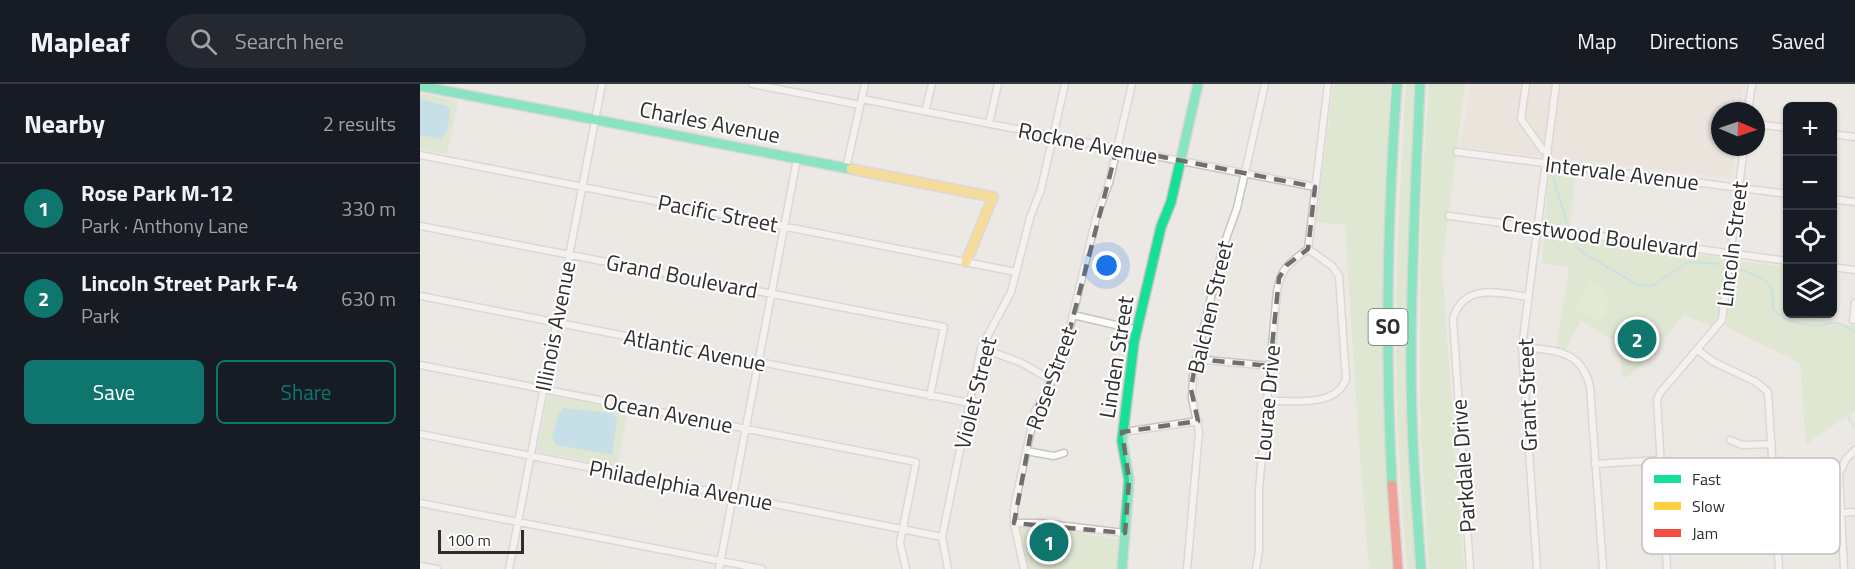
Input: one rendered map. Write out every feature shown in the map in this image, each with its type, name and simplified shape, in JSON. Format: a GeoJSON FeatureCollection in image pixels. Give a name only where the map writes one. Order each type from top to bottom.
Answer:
{"type":"FeatureCollection","features":[{"type":"Feature","properties":{"kind":"main road","name":"Linden Street"},"geometry":{"type":"LineString","coordinates":[[1122,569],[1129,480],[1123,452],[1124,432],[1137,330],[1161,227],[1171,202],[1198,84]]}},
{"type":"Feature","properties":{"kind":"main road","name":"SO"},"geometry":{"type":"LineString","coordinates":[[1397,84],[1392,149],[1388,306],[1389,420],[1398,569]]}},
{"type":"Feature","properties":{"kind":"main road","name":"SO"},"geometry":{"type":"LineString","coordinates":[[1420,84],[1412,252],[1411,365],[1421,569]]}},
{"type":"Feature","properties":{"kind":"main road","name":"Charles Avenue"},"geometry":{"type":"LineString","coordinates":[[420,86],[993,197],[966,262]]}},
{"type":"Feature","properties":{"kind":"street","name":"Illinois Avenue"},"geometry":{"type":"LineString","coordinates":[[509,569],[602,84]]}},
{"type":"Feature","properties":{"kind":"street","name":"Rockne Avenue"},"geometry":{"type":"LineString","coordinates":[[752,84],[925,111],[1315,187]]}},
{"type":"Feature","properties":{"kind":"street"},"geometry":{"type":"LineString","coordinates":[[846,168],[865,84]]}},
{"type":"Feature","properties":{"kind":"street"},"geometry":{"type":"LineString","coordinates":[[925,111],[932,84]]}},
{"type":"Feature","properties":{"kind":"street"},"geometry":{"type":"LineString","coordinates":[[989,124],[998,84]]}},
{"type":"Feature","properties":{"kind":"street","name":"Violet Street"},"geometry":{"type":"LineString","coordinates":[[948,569],[942,537],[981,348],[1011,292],[1030,218],[1041,189],[1065,84]]}},
{"type":"Feature","properties":{"kind":"street","name":"Rose Street"},"geometry":{"type":"LineString","coordinates":[[1024,569],[1014,523],[1014,508],[1026,451],[1035,411],[1059,369],[1065,352],[1096,218],[1109,183],[1132,84]]}},
{"type":"Feature","properties":{"kind":"street","name":"Balchen Street"},"geometry":{"type":"LineString","coordinates":[[1187,569],[1198,447],[1198,421],[1191,389],[1222,250],[1237,208],[1265,84]]}},
{"type":"Feature","properties":{"kind":"street"},"geometry":{"type":"LineString","coordinates":[[1268,401],[1330,398],[1340,391],[1346,379],[1339,276],[1332,266],[1308,249],[1328,84]]}},
{"type":"Feature","properties":{"kind":"street"},"geometry":{"type":"LineString","coordinates":[[1526,84],[1521,119],[1544,150],[1548,151]]}},
{"type":"Feature","properties":{"kind":"street","name":"Grant Street"},"geometry":{"type":"LineString","coordinates":[[1537,569],[1522,347],[1556,84]]}},
{"type":"Feature","properties":{"kind":"street"},"geometry":{"type":"LineString","coordinates":[[1750,102],[1752,84]]}},
{"type":"Feature","properties":{"kind":"street"},"geometry":{"type":"LineString","coordinates":[[1765,125],[1783,127]]}},
{"type":"Feature","properties":{"kind":"street"},"geometry":{"type":"LineString","coordinates":[[1837,135],[1855,137]]}},
{"type":"Feature","properties":{"kind":"street","name":"Intervale Avenue"},"geometry":{"type":"LineString","coordinates":[[1457,152],[1783,193]]}},
{"type":"Feature","properties":{"kind":"street","name":"Pacific Street"},"geometry":{"type":"LineString","coordinates":[[420,155],[1016,272]]}},
{"type":"Feature","properties":{"kind":"street","name":"Lincoln Street"},"geometry":{"type":"LineString","coordinates":[[1660,458],[1657,399],[1722,320],[1743,156]]}},
{"type":"Feature","properties":{"kind":"street"},"geometry":{"type":"LineString","coordinates":[[719,569],[797,159]]}},
{"type":"Feature","properties":{"kind":"street"},"geometry":{"type":"LineString","coordinates":[[1837,200],[1855,202]]}},
{"type":"Feature","properties":{"kind":"street","name":"Crestwood Boulevard"},"geometry":{"type":"LineString","coordinates":[[1449,216],[1783,260]]}},
{"type":"Feature","properties":{"kind":"street","name":"Grand Boulevard"},"geometry":{"type":"LineString","coordinates":[[420,225],[944,327],[930,396]]}},
{"type":"Feature","properties":{"kind":"street","name":"Lourae Drive"},"geometry":{"type":"LineString","coordinates":[[1256,569],[1259,550],[1259,489],[1279,278],[1287,265],[1308,249]]}},
{"type":"Feature","properties":{"kind":"street"},"geometry":{"type":"LineString","coordinates":[[1837,268],[1855,270]]}},
{"type":"Feature","properties":{"kind":"street","name":"Parkdale Drive"},"geometry":{"type":"LineString","coordinates":[[1470,569],[1453,320],[1457,308],[1463,301],[1475,294],[1483,292],[1529,297]]}},
{"type":"Feature","properties":{"kind":"street","name":"Atlantic Avenue"},"geometry":{"type":"LineString","coordinates":[[420,296],[970,403]]}},
{"type":"Feature","properties":{"kind":"street"},"geometry":{"type":"LineString","coordinates":[[1853,320],[1855,303]]}},
{"type":"Feature","properties":{"kind":"street"},"geometry":{"type":"LineString","coordinates":[[1073,315],[1137,330]]}},
{"type":"Feature","properties":{"kind":"street"},"geometry":{"type":"LineString","coordinates":[[1522,347],[1565,353],[1574,358],[1582,367],[1590,387],[1603,569]]}},
{"type":"Feature","properties":{"kind":"street"},"geometry":{"type":"LineString","coordinates":[[981,348],[1022,363],[1052,380]]}},
{"type":"Feature","properties":{"kind":"street"},"geometry":{"type":"LineString","coordinates":[[1698,350],[1712,361],[1766,389],[1769,400],[1773,458]]}},
{"type":"Feature","properties":{"kind":"street"},"geometry":{"type":"LineString","coordinates":[[1197,359],[1270,366]]}},
{"type":"Feature","properties":{"kind":"street","name":"Ocean Avenue"},"geometry":{"type":"LineString","coordinates":[[420,365],[916,462],[903,528]]}},
{"type":"Feature","properties":{"kind":"street"},"geometry":{"type":"LineString","coordinates":[[1124,432],[1198,421]]}},
{"type":"Feature","properties":{"kind":"street","name":"Philadelphia Avenue"},"geometry":{"type":"LineString","coordinates":[[420,434],[942,537]]}},
{"type":"Feature","properties":{"kind":"street"},"geometry":{"type":"LineString","coordinates":[[1730,440],[1742,445],[1772,444]]}},
{"type":"Feature","properties":{"kind":"street"},"geometry":{"type":"LineString","coordinates":[[1840,472],[1846,459],[1855,450]]}},
{"type":"Feature","properties":{"kind":"street"},"geometry":{"type":"LineString","coordinates":[[1026,451],[1054,456],[1064,453]]}},
{"type":"Feature","properties":{"kind":"street"},"geometry":{"type":"LineString","coordinates":[[1595,464],[1642,461]]}},
{"type":"Feature","properties":{"kind":"street"},"geometry":{"type":"LineString","coordinates":[[1840,494],[1844,569]]}},
{"type":"Feature","properties":{"kind":"street"},"geometry":{"type":"LineString","coordinates":[[420,503],[762,569]]}},
{"type":"Feature","properties":{"kind":"street"},"geometry":{"type":"LineString","coordinates":[[1841,513],[1855,512]]}},
{"type":"Feature","properties":{"kind":"street"},"geometry":{"type":"LineString","coordinates":[[1014,523],[1040,523],[1125,533]]}},
{"type":"Feature","properties":{"kind":"street"},"geometry":{"type":"LineString","coordinates":[[903,528],[900,543],[906,569]]}},
{"type":"Feature","properties":{"kind":"street","name":"Lincoln Street"},"geometry":{"type":"LineString","coordinates":[[1666,554],[1667,569]]}},
{"type":"Feature","properties":{"kind":"street"},"geometry":{"type":"LineString","coordinates":[[1778,554],[1779,569]]}},
{"type":"Feature","properties":{"kind":"street"},"geometry":{"type":"LineString","coordinates":[[420,566],[437,569]]}},
{"type":"Feature","properties":{"kind":"highlighted area"},"geometry":{"type":"Polygon","coordinates":[[[1117,148],[1315,187],[1308,249],[1287,265],[1279,278],[1270,366],[1196,359],[1191,389],[1198,421],[1122,432],[1129,480],[1125,533],[1014,523],[1035,411],[1064,352],[1117,148]]]}},
{"type":"Feature","properties":{"kind":"shaded area"},"geometry":{"type":"Polygon","coordinates":[[[1471,84],[1744,84],[1741,102],[1711,102],[1711,156],[1735,156],[1732,178],[1460,147],[1471,84]]]}},
{"type":"Feature","properties":{"kind":"green space"},"geometry":{"type":"Polygon","coordinates":[[[1334,84],[1390,84],[1384,233],[1392,569],[1369,569],[1345,225],[1316,222],[1334,84]]]}},
{"type":"Feature","properties":{"kind":"green space"},"geometry":{"type":"Polygon","coordinates":[[[1406,84],[1417,84],[1413,129],[1419,569],[1407,569],[1397,404],[1396,283],[1406,84]]]}},
{"type":"Feature","properties":{"kind":"green space"},"geometry":{"type":"Polygon","coordinates":[[[1429,84],[1465,84],[1442,265],[1464,569],[1429,569],[1420,424],[1422,425],[1420,283],[1429,84]]]}},
{"type":"Feature","properties":{"kind":"green space"},"geometry":{"type":"Polygon","coordinates":[[[420,93],[458,101],[447,154],[420,149],[420,93]]]}},
{"type":"Feature","properties":{"kind":"green space"},"geometry":{"type":"Polygon","coordinates":[[[1550,169],[1576,171],[1570,227],[1544,224],[1550,169]]]}},
{"type":"Feature","properties":{"kind":"green space"},"geometry":{"type":"Polygon","coordinates":[[[1544,235],[1725,258],[1727,260],[1719,316],[1711,326],[1684,315],[1637,370],[1623,379],[1619,344],[1581,321],[1565,351],[1556,349],[1569,268],[1542,263],[1544,235]]]}},
{"type":"Feature","properties":{"kind":"green space"},"geometry":{"type":"Polygon","coordinates":[[[1737,261],[1783,267],[1783,318],[1808,318],[1855,326],[1855,411],[1849,415],[1855,425],[1855,431],[1846,417],[1806,444],[1800,363],[1725,326],[1734,263],[1737,261]]]}},
{"type":"Feature","properties":{"kind":"green space"},"geometry":{"type":"Polygon","coordinates":[[[1591,282],[1603,288],[1609,300],[1605,313],[1596,322],[1576,309],[1575,304],[1591,282]]]}},
{"type":"Feature","properties":{"kind":"green space"},"geometry":{"type":"Polygon","coordinates":[[[1627,331],[1643,331],[1643,339],[1628,340],[1627,331]]]}},
{"type":"Feature","properties":{"kind":"green space"},"geometry":{"type":"Polygon","coordinates":[[[548,394],[628,410],[617,467],[537,452],[548,394]]]}},
{"type":"Feature","properties":{"kind":"green space"},"geometry":{"type":"Polygon","coordinates":[[[1035,526],[1122,540],[1120,569],[1028,569],[1018,528],[1035,526]]]}},
{"type":"Feature","properties":{"kind":"water"},"geometry":{"type":"Polygon","coordinates":[[[420,99],[447,106],[450,109],[447,129],[441,139],[420,135],[420,99]]]}},
{"type":"Feature","properties":{"kind":"water"},"geometry":{"type":"Polygon","coordinates":[[[563,408],[613,413],[617,420],[612,455],[556,445],[552,438],[559,413],[563,408]]]}},
{"type":"Feature","properties":{"kind":"waterway"},"geometry":{"type":"LineString","coordinates":[[1553,176],[1567,223]]}},
{"type":"Feature","properties":{"kind":"waterway"},"geometry":{"type":"LineString","coordinates":[[1575,245],[1585,254],[1638,285],[1652,286],[1688,262],[1720,264]]}},
{"type":"Feature","properties":{"kind":"waterway"},"geometry":{"type":"LineString","coordinates":[[1737,267],[1760,277],[1769,284],[1773,297],[1773,309],[1782,316],[1794,322],[1813,326],[1838,323],[1855,332]]}},
{"type":"Feature","properties":{"kind":"traffic: fast"},"geometry":{"type":"LineString","coordinates":[[1122,569],[1129,480],[1122,441],[1134,342],[1161,227],[1171,202],[1198,84]]}},
{"type":"Feature","properties":{"kind":"traffic: fast"},"geometry":{"type":"LineString","coordinates":[[1392,485],[1388,385],[1388,284],[1397,84]]}},
{"type":"Feature","properties":{"kind":"traffic: fast"},"geometry":{"type":"LineString","coordinates":[[1420,84],[1411,363],[1421,569]]}},
{"type":"Feature","properties":{"kind":"traffic: fast"},"geometry":{"type":"LineString","coordinates":[[420,86],[851,169]]}},
{"type":"Feature","properties":{"kind":"traffic: slow"},"geometry":{"type":"LineString","coordinates":[[851,169],[993,197],[966,262]]}},
{"type":"Feature","properties":{"kind":"traffic: jam"},"geometry":{"type":"LineString","coordinates":[[1392,485],[1398,569]]}},
{"type":"Feature","properties":{"kind":"place","name":"Lincoln Street Park F-4"},"geometry":{"type":"Point","coordinates":[1637,339]}},
{"type":"Feature","properties":{"kind":"place","name":"Rose Park M-12"},"geometry":{"type":"Point","coordinates":[1049,542]}}]}
